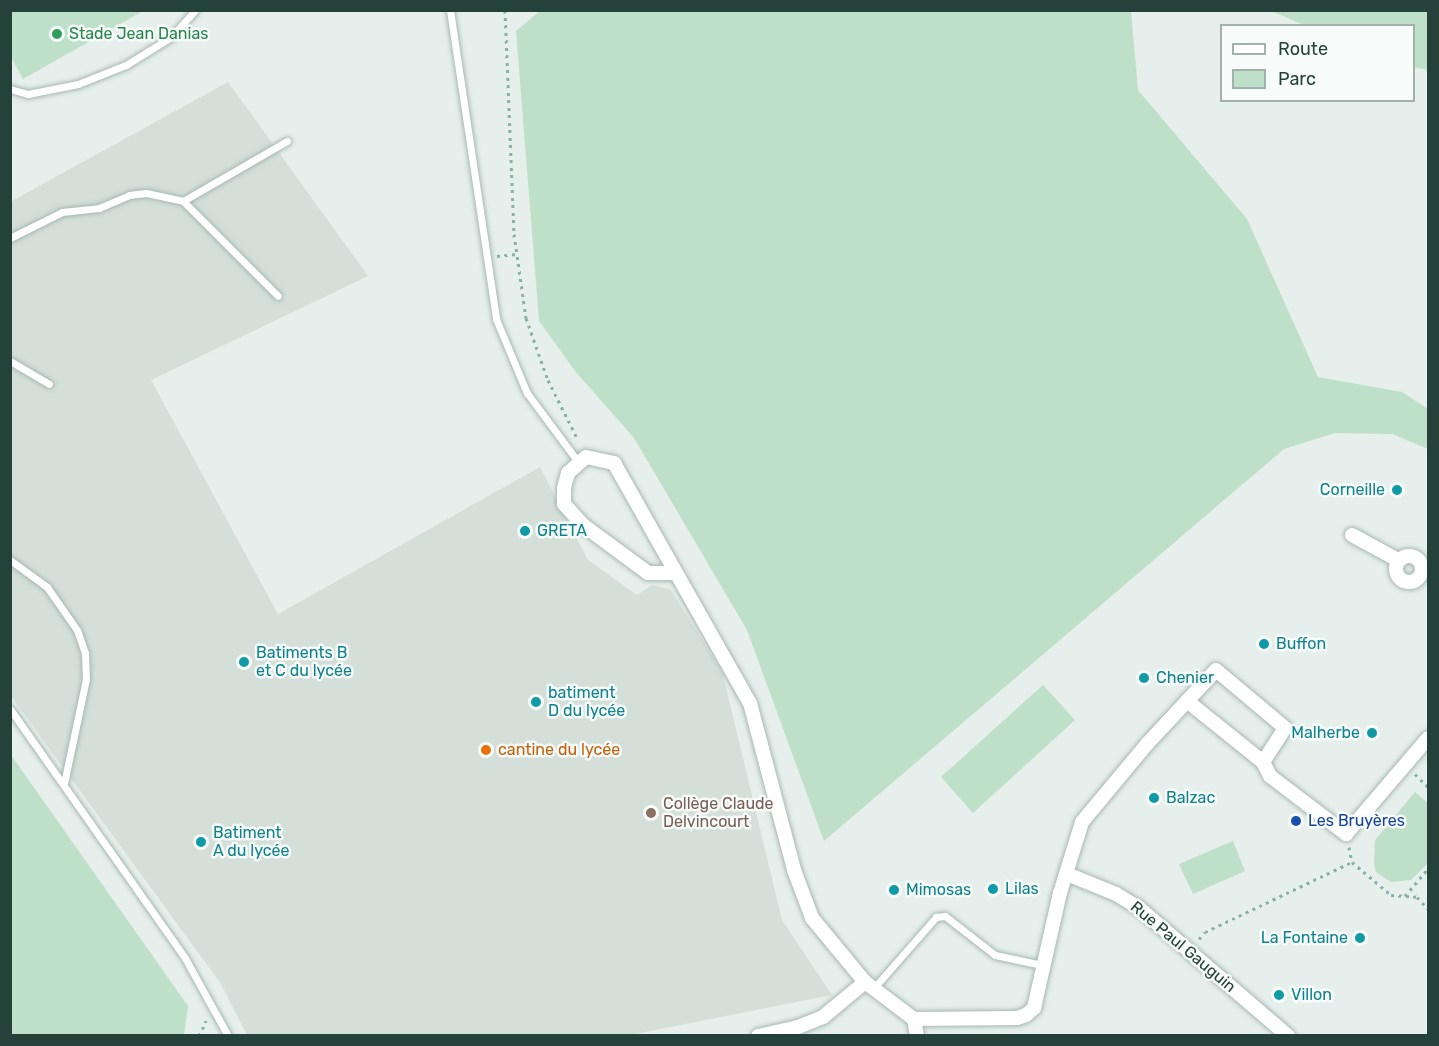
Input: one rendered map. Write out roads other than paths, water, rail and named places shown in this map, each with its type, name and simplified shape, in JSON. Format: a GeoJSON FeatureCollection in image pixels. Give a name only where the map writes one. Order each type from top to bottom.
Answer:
{"type":"FeatureCollection","features":[{"type":"Feature","properties":{"kind":"street"},"geometry":{"type":"LineString","coordinates":[[675,573],[648,573],[577,518],[564,504],[564,488],[568,473],[582,460],[614,463],[750,703],[794,870],[812,918],[869,986],[915,1019],[1017,1018],[1026,1015],[1034,1008],[1042,965],[1082,822],[1147,744],[1216,670],[1286,728],[1263,762]]}},
{"type":"Feature","properties":{"kind":"street"},"geometry":{"type":"LineString","coordinates":[[1352,535],[1398,560]]}},
{"type":"Feature","properties":{"kind":"street"},"geometry":{"type":"LineString","coordinates":[[1403,556],[1413,556],[1420,560],[1424,578],[1415,581],[1401,580],[1396,574],[1398,560],[1403,556]]}},
{"type":"Feature","properties":{"kind":"street"},"geometry":{"type":"LineString","coordinates":[[1187,701],[1263,762],[1270,776],[1346,834],[1428,738]]}},
{"type":"Feature","properties":{"kind":"street","name":"Rue Paul Gauguin"},"geometry":{"type":"LineString","coordinates":[[1067,874],[1116,894],[1138,907],[1288,1035]]}},
{"type":"Feature","properties":{"kind":"street"},"geometry":{"type":"LineString","coordinates":[[758,1035],[798,1027],[823,1017],[869,986]]}},
{"type":"Feature","properties":{"kind":"street"},"geometry":{"type":"LineString","coordinates":[[915,1019],[917,1035]]}},
{"type":"Feature","properties":{"kind":"lane"},"geometry":{"type":"LineString","coordinates":[[10,89],[28,94],[78,84],[126,65],[171,37],[195,10]]}},
{"type":"Feature","properties":{"kind":"lane"},"geometry":{"type":"LineString","coordinates":[[450,10],[496,319],[527,393],[582,460]]}},
{"type":"Feature","properties":{"kind":"lane"},"geometry":{"type":"LineString","coordinates":[[183,201],[287,141]]}},
{"type":"Feature","properties":{"kind":"lane"},"geometry":{"type":"LineString","coordinates":[[10,238],[62,212],[99,208],[129,195],[146,193],[183,201],[278,296]]}},
{"type":"Feature","properties":{"kind":"lane"},"geometry":{"type":"LineString","coordinates":[[10,361],[49,384]]}},
{"type":"Feature","properties":{"kind":"lane"},"geometry":{"type":"LineString","coordinates":[[10,560],[47,587],[77,630],[86,653],[86,679],[64,783]]}},
{"type":"Feature","properties":{"kind":"lane"},"geometry":{"type":"LineString","coordinates":[[10,709],[185,958],[228,1035]]}},
{"type":"Feature","properties":{"kind":"lane"},"geometry":{"type":"LineString","coordinates":[[869,986],[936,917],[945,916],[995,955],[1042,965]]}},
{"type":"Feature","properties":{"kind":"place","name":"Stade Jean Danias"},"geometry":{"type":"Point","coordinates":[57,34]}},
{"type":"Feature","properties":{"kind":"place","name":"Corneille"},"geometry":{"type":"Point","coordinates":[1397,490]}},
{"type":"Feature","properties":{"kind":"place","name":"GRETA"},"geometry":{"type":"Point","coordinates":[525,531]}},
{"type":"Feature","properties":{"kind":"place","name":"Buffon"},"geometry":{"type":"Point","coordinates":[1264,644]}},
{"type":"Feature","properties":{"kind":"place","name":"Batiments B et C du lycée"},"geometry":{"type":"Point","coordinates":[244,662]}},
{"type":"Feature","properties":{"kind":"place","name":"Chenier"},"geometry":{"type":"Point","coordinates":[1144,678]}},
{"type":"Feature","properties":{"kind":"place","name":"batiment D du lycée"},"geometry":{"type":"Point","coordinates":[536,702]}},
{"type":"Feature","properties":{"kind":"place","name":"Malherbe"},"geometry":{"type":"Point","coordinates":[1372,733]}},
{"type":"Feature","properties":{"kind":"place","name":"cantine du lycée"},"geometry":{"type":"Point","coordinates":[486,750]}},
{"type":"Feature","properties":{"kind":"place","name":"Balzac"},"geometry":{"type":"Point","coordinates":[1154,798]}},
{"type":"Feature","properties":{"kind":"place","name":"Collège Claude Delvincourt"},"geometry":{"type":"Point","coordinates":[651,813]}},
{"type":"Feature","properties":{"kind":"place","name":"Les Bruyères"},"geometry":{"type":"Point","coordinates":[1296,821]}},
{"type":"Feature","properties":{"kind":"place","name":"Batiment A du lycée"},"geometry":{"type":"Point","coordinates":[201,842]}},
{"type":"Feature","properties":{"kind":"place","name":"Lilas"},"geometry":{"type":"Point","coordinates":[993,889]}},
{"type":"Feature","properties":{"kind":"place","name":"Mimosas"},"geometry":{"type":"Point","coordinates":[894,890]}},
{"type":"Feature","properties":{"kind":"place","name":"La Fontaine"},"geometry":{"type":"Point","coordinates":[1360,938]}},
{"type":"Feature","properties":{"kind":"place","name":"Villon"},"geometry":{"type":"Point","coordinates":[1279,995]}}]}
